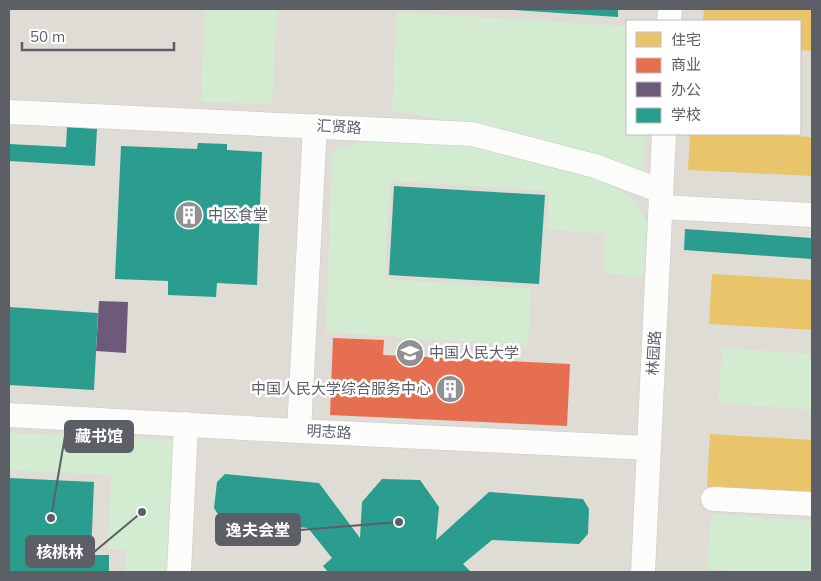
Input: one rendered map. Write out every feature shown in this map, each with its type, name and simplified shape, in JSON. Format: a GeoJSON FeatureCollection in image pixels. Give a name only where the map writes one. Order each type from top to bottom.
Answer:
{"type":"FeatureCollection","features":[{"type":"Feature","properties":{"kind":"street","name":"汇贤路"},"geometry":{"type":"LineString","coordinates":[[9,112],[472,134],[595,166],[661,199],[812,215]]}},
{"type":"Feature","properties":{"kind":"street"},"geometry":{"type":"LineString","coordinates":[[299,431],[315,126]]}},
{"type":"Feature","properties":{"kind":"street","name":"林园路"},"geometry":{"type":"LineString","coordinates":[[643,572],[664,135]]}},
{"type":"Feature","properties":{"kind":"street","name":"明志路"},"geometry":{"type":"LineString","coordinates":[[9,415],[649,448]]}},
{"type":"Feature","properties":{"kind":"street"},"geometry":{"type":"LineString","coordinates":[[179,572],[186,424]]}},
{"type":"Feature","properties":{"kind":"street"},"geometry":{"type":"LineString","coordinates":[[713,499],[812,504]]}},
{"type":"Feature","properties":{"kind":"shaded area","name":"中国人民大学"},"geometry":{"type":"Polygon","coordinates":[[[9,9],[812,9],[812,572],[9,572],[9,9]]]}},
{"type":"Feature","properties":{"kind":"green space"},"geometry":{"type":"Polygon","coordinates":[[[205,9],[277,9],[272,104],[201,102],[205,9]]]}},
{"type":"Feature","properties":{"kind":"green space"},"geometry":{"type":"Polygon","coordinates":[[[397,12],[626,26],[626,135],[645,135],[643,174],[466,123],[392,111],[397,12]]]}},
{"type":"Feature","properties":{"kind":"green space"},"geometry":{"type":"Polygon","coordinates":[[[371,138],[477,145],[575,166],[632,198],[650,227],[643,277],[603,273],[605,234],[547,229],[549,191],[390,181],[385,279],[531,289],[528,346],[326,332],[332,152],[371,138]]]}},
{"type":"Feature","properties":{"kind":"green space"},"geometry":{"type":"Polygon","coordinates":[[[722,348],[812,354],[812,410],[718,403],[722,348]]]}},
{"type":"Feature","properties":{"kind":"green space"},"geometry":{"type":"Polygon","coordinates":[[[9,433],[177,440],[171,572],[125,572],[126,550],[108,549],[111,475],[9,470],[9,433]]]}},
{"type":"Feature","properties":{"kind":"green space"},"geometry":{"type":"Polygon","coordinates":[[[711,514],[812,521],[812,572],[753,572],[707,569],[711,514]]]}},
{"type":"Feature","properties":{"kind":"building: 住宅"},"geometry":{"type":"Polygon","coordinates":[[[704,9],[812,9],[812,51],[801,50],[801,20],[703,20],[704,9]]]}},
{"type":"Feature","properties":{"kind":"building: 住宅"},"geometry":{"type":"Polygon","coordinates":[[[690,135],[812,137],[812,176],[688,170],[690,135]]]}},
{"type":"Feature","properties":{"kind":"building: 住宅"},"geometry":{"type":"Polygon","coordinates":[[[712,274],[812,280],[812,330],[709,324],[712,274]]]}},
{"type":"Feature","properties":{"kind":"building: 住宅"},"geometry":{"type":"Polygon","coordinates":[[[710,434],[812,440],[812,493],[707,487],[710,434]]]}},
{"type":"Feature","properties":{"kind":"building: 商业","name":"中国人民大学综合服务中心"},"geometry":{"type":"Polygon","coordinates":[[[333,338],[384,340],[383,355],[570,364],[567,426],[330,415],[333,338]]]}},
{"type":"Feature","properties":{"kind":"building: 办公"},"geometry":{"type":"Polygon","coordinates":[[[99,301],[128,302],[126,353],[96,351],[99,301]]]}},
{"type":"Feature","properties":{"kind":"building: 学校"},"geometry":{"type":"Polygon","coordinates":[[[618,9],[618,17],[514,10],[618,9]]]}},
{"type":"Feature","properties":{"kind":"building: 学校"},"geometry":{"type":"Polygon","coordinates":[[[67,127],[97,129],[95,166],[9,161],[9,144],[66,147],[67,127]]]}},
{"type":"Feature","properties":{"kind":"building: 学校","name":"中区食堂"},"geometry":{"type":"Polygon","coordinates":[[[198,143],[227,144],[227,150],[262,152],[257,285],[217,283],[216,297],[168,295],[168,281],[115,279],[121,146],[197,149],[198,143]]]}},
{"type":"Feature","properties":{"kind":"building: 学校"},"geometry":{"type":"Polygon","coordinates":[[[394,186],[545,195],[539,284],[389,275],[394,186]]]}},
{"type":"Feature","properties":{"kind":"building: 学校"},"geometry":{"type":"Polygon","coordinates":[[[685,229],[812,238],[812,259],[684,250],[685,229]]]}},
{"type":"Feature","properties":{"kind":"building: 学校"},"geometry":{"type":"Polygon","coordinates":[[[9,307],[98,313],[94,390],[9,385],[9,307]]]}},
{"type":"Feature","properties":{"kind":"building: 学校"},"geometry":{"type":"Polygon","coordinates":[[[225,474],[319,483],[360,538],[362,502],[382,479],[420,480],[439,507],[436,540],[489,492],[583,499],[589,509],[588,534],[579,544],[492,540],[463,564],[471,572],[328,572],[323,566],[332,558],[308,528],[221,519],[214,508],[217,482],[225,474]]]}},
{"type":"Feature","properties":{"kind":"building: 学校"},"geometry":{"type":"Polygon","coordinates":[[[9,478],[94,482],[91,555],[109,555],[109,572],[9,572],[9,478]]]}},
{"type":"Feature","properties":{"kind":"place","name":"中区食堂"},"geometry":{"type":"Point","coordinates":[189,215]}},
{"type":"Feature","properties":{"kind":"place","name":"中国人民大学"},"geometry":{"type":"Point","coordinates":[410,353]}},
{"type":"Feature","properties":{"kind":"place","name":"中国人民大学综合服务中心"},"geometry":{"type":"Point","coordinates":[450,389]}},
{"type":"Feature","properties":{"kind":"place","name":"核桃林"},"geometry":{"type":"Point","coordinates":[142,512]}},
{"type":"Feature","properties":{"kind":"place","name":"藏书馆"},"geometry":{"type":"Point","coordinates":[51,518]}},
{"type":"Feature","properties":{"kind":"place","name":"逸夫会堂"},"geometry":{"type":"Point","coordinates":[399,522]}}]}
